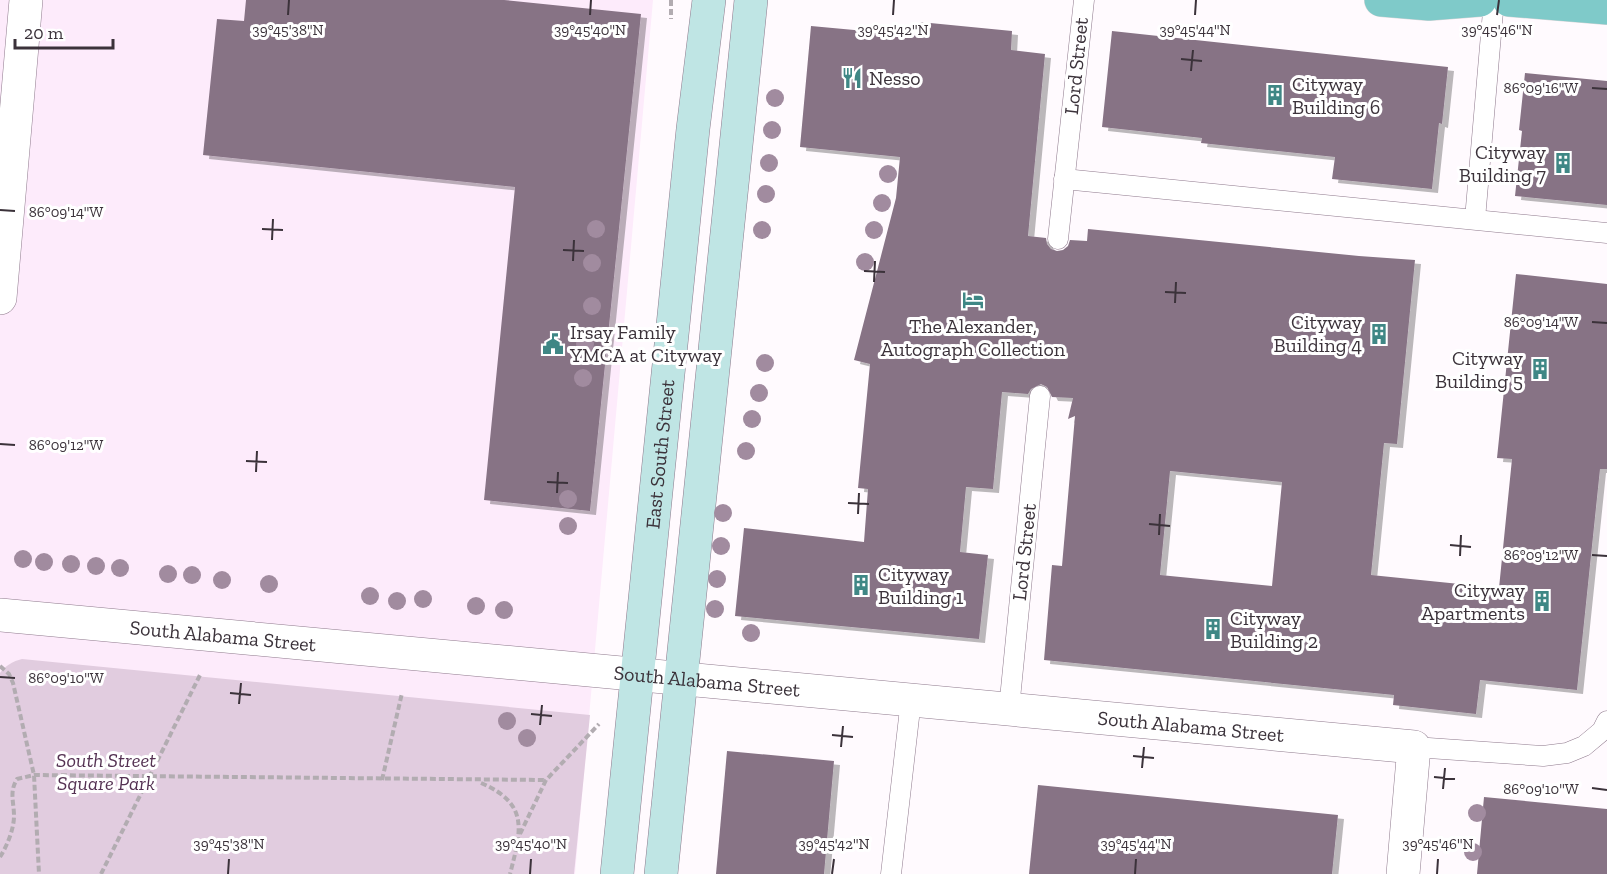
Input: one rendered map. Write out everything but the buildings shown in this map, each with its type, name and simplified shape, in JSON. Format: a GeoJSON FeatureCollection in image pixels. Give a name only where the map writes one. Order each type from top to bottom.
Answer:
{"type":"FeatureCollection","features":[{"type":"Feature","properties":{"kind":"main road","name":"East South Street"},"geometry":{"type":"LineString","coordinates":[[617,874],[693,129],[709,0]]}},
{"type":"Feature","properties":{"kind":"main road"},"geometry":{"type":"LineString","coordinates":[[661,874],[751,0]]}},
{"type":"Feature","properties":{"kind":"main road"},"geometry":{"type":"LineString","coordinates":[[1381,0],[1429,4],[1480,0]]}},
{"type":"Feature","properties":{"kind":"main road"},"geometry":{"type":"LineString","coordinates":[[1509,0],[1607,8]]}},
{"type":"Feature","properties":{"kind":"street"},"geometry":{"type":"LineString","coordinates":[[0,298],[26,0]]}},
{"type":"Feature","properties":{"kind":"street","name":"South Alabama Street"},"geometry":{"type":"LineString","coordinates":[[0,615],[1414,747]]}},
{"type":"Feature","properties":{"kind":"street"},"geometry":{"type":"LineString","coordinates":[[1403,874],[1414,747]]}},
{"type":"Feature","properties":{"kind":"lane","name":"Lord Street"},"geometry":{"type":"LineString","coordinates":[[1058,239],[1084,0]]}},
{"type":"Feature","properties":{"kind":"lane"},"geometry":{"type":"LineString","coordinates":[[1475,219],[1494,0]]}},
{"type":"Feature","properties":{"kind":"lane"},"geometry":{"type":"LineString","coordinates":[[1064,179],[1607,233]]}},
{"type":"Feature","properties":{"kind":"lane","name":"Lord Street"},"geometry":{"type":"LineString","coordinates":[[1009,709],[1040,396]]}},
{"type":"Feature","properties":{"kind":"lane"},"geometry":{"type":"LineString","coordinates":[[891,874],[911,700]]}},
{"type":"Feature","properties":{"kind":"lane"},"geometry":{"type":"LineString","coordinates":[[1414,747],[1543,756],[1567,753],[1584,746],[1602,731],[1607,721]]}},
{"type":"Feature","properties":{"kind":"path"},"geometry":{"type":"LineString","coordinates":[[0,666],[9,674],[13,683],[34,775],[39,874]]}},
{"type":"Feature","properties":{"kind":"path"},"geometry":{"type":"LineString","coordinates":[[101,874],[201,673]]}},
{"type":"Feature","properties":{"kind":"path"},"geometry":{"type":"LineString","coordinates":[[382,780],[402,693]]}},
{"type":"Feature","properties":{"kind":"path"},"geometry":{"type":"LineString","coordinates":[[510,874],[520,834],[546,780],[599,723]]}},
{"type":"Feature","properties":{"kind":"path"},"geometry":{"type":"LineString","coordinates":[[0,857],[14,823],[12,789],[17,779],[34,775],[546,780]]}},
{"type":"Feature","properties":{"kind":"path"},"geometry":{"type":"LineString","coordinates":[[478,781],[502,793],[510,801],[519,822],[520,834]]}},
{"type":"Feature","properties":{"kind":"shaded area"},"geometry":{"type":"Polygon","coordinates":[[[0,0],[653,0],[575,874],[0,874],[0,0]]]}},
{"type":"Feature","properties":{"kind":"green space","name":"South Street Square Park"},"geometry":{"type":"Polygon","coordinates":[[[22,659],[590,715],[574,874],[0,874],[0,673],[10,664],[22,659]]]}},
{"type":"Feature","properties":{"kind":"place","name":"Nesso"},"geometry":{"type":"Point","coordinates":[852,78]}},
{"type":"Feature","properties":{"kind":"place","name":"Cityway Building 6"},"geometry":{"type":"Point","coordinates":[1275,95]}},
{"type":"Feature","properties":{"kind":"place","name":"Cityway Building 7"},"geometry":{"type":"Point","coordinates":[1563,163]}},
{"type":"Feature","properties":{"kind":"place","name":"The Alexander, Autograph Collection"},"geometry":{"type":"Point","coordinates":[973,300]}},
{"type":"Feature","properties":{"kind":"place","name":"Cityway Building 4"},"geometry":{"type":"Point","coordinates":[1379,334]}},
{"type":"Feature","properties":{"kind":"place","name":"Irsay Family YMCA at Cityway"},"geometry":{"type":"Point","coordinates":[553,344]}},
{"type":"Feature","properties":{"kind":"place","name":"Cityway Building 5"},"geometry":{"type":"Point","coordinates":[1540,369]}},
{"type":"Feature","properties":{"kind":"place","name":"Cityway Building 1"},"geometry":{"type":"Point","coordinates":[861,585]}},
{"type":"Feature","properties":{"kind":"place","name":"Cityway Apartments"},"geometry":{"type":"Point","coordinates":[1542,601]}},
{"type":"Feature","properties":{"kind":"place","name":"Cityway Building 2"},"geometry":{"type":"Point","coordinates":[1213,629]}}]}
